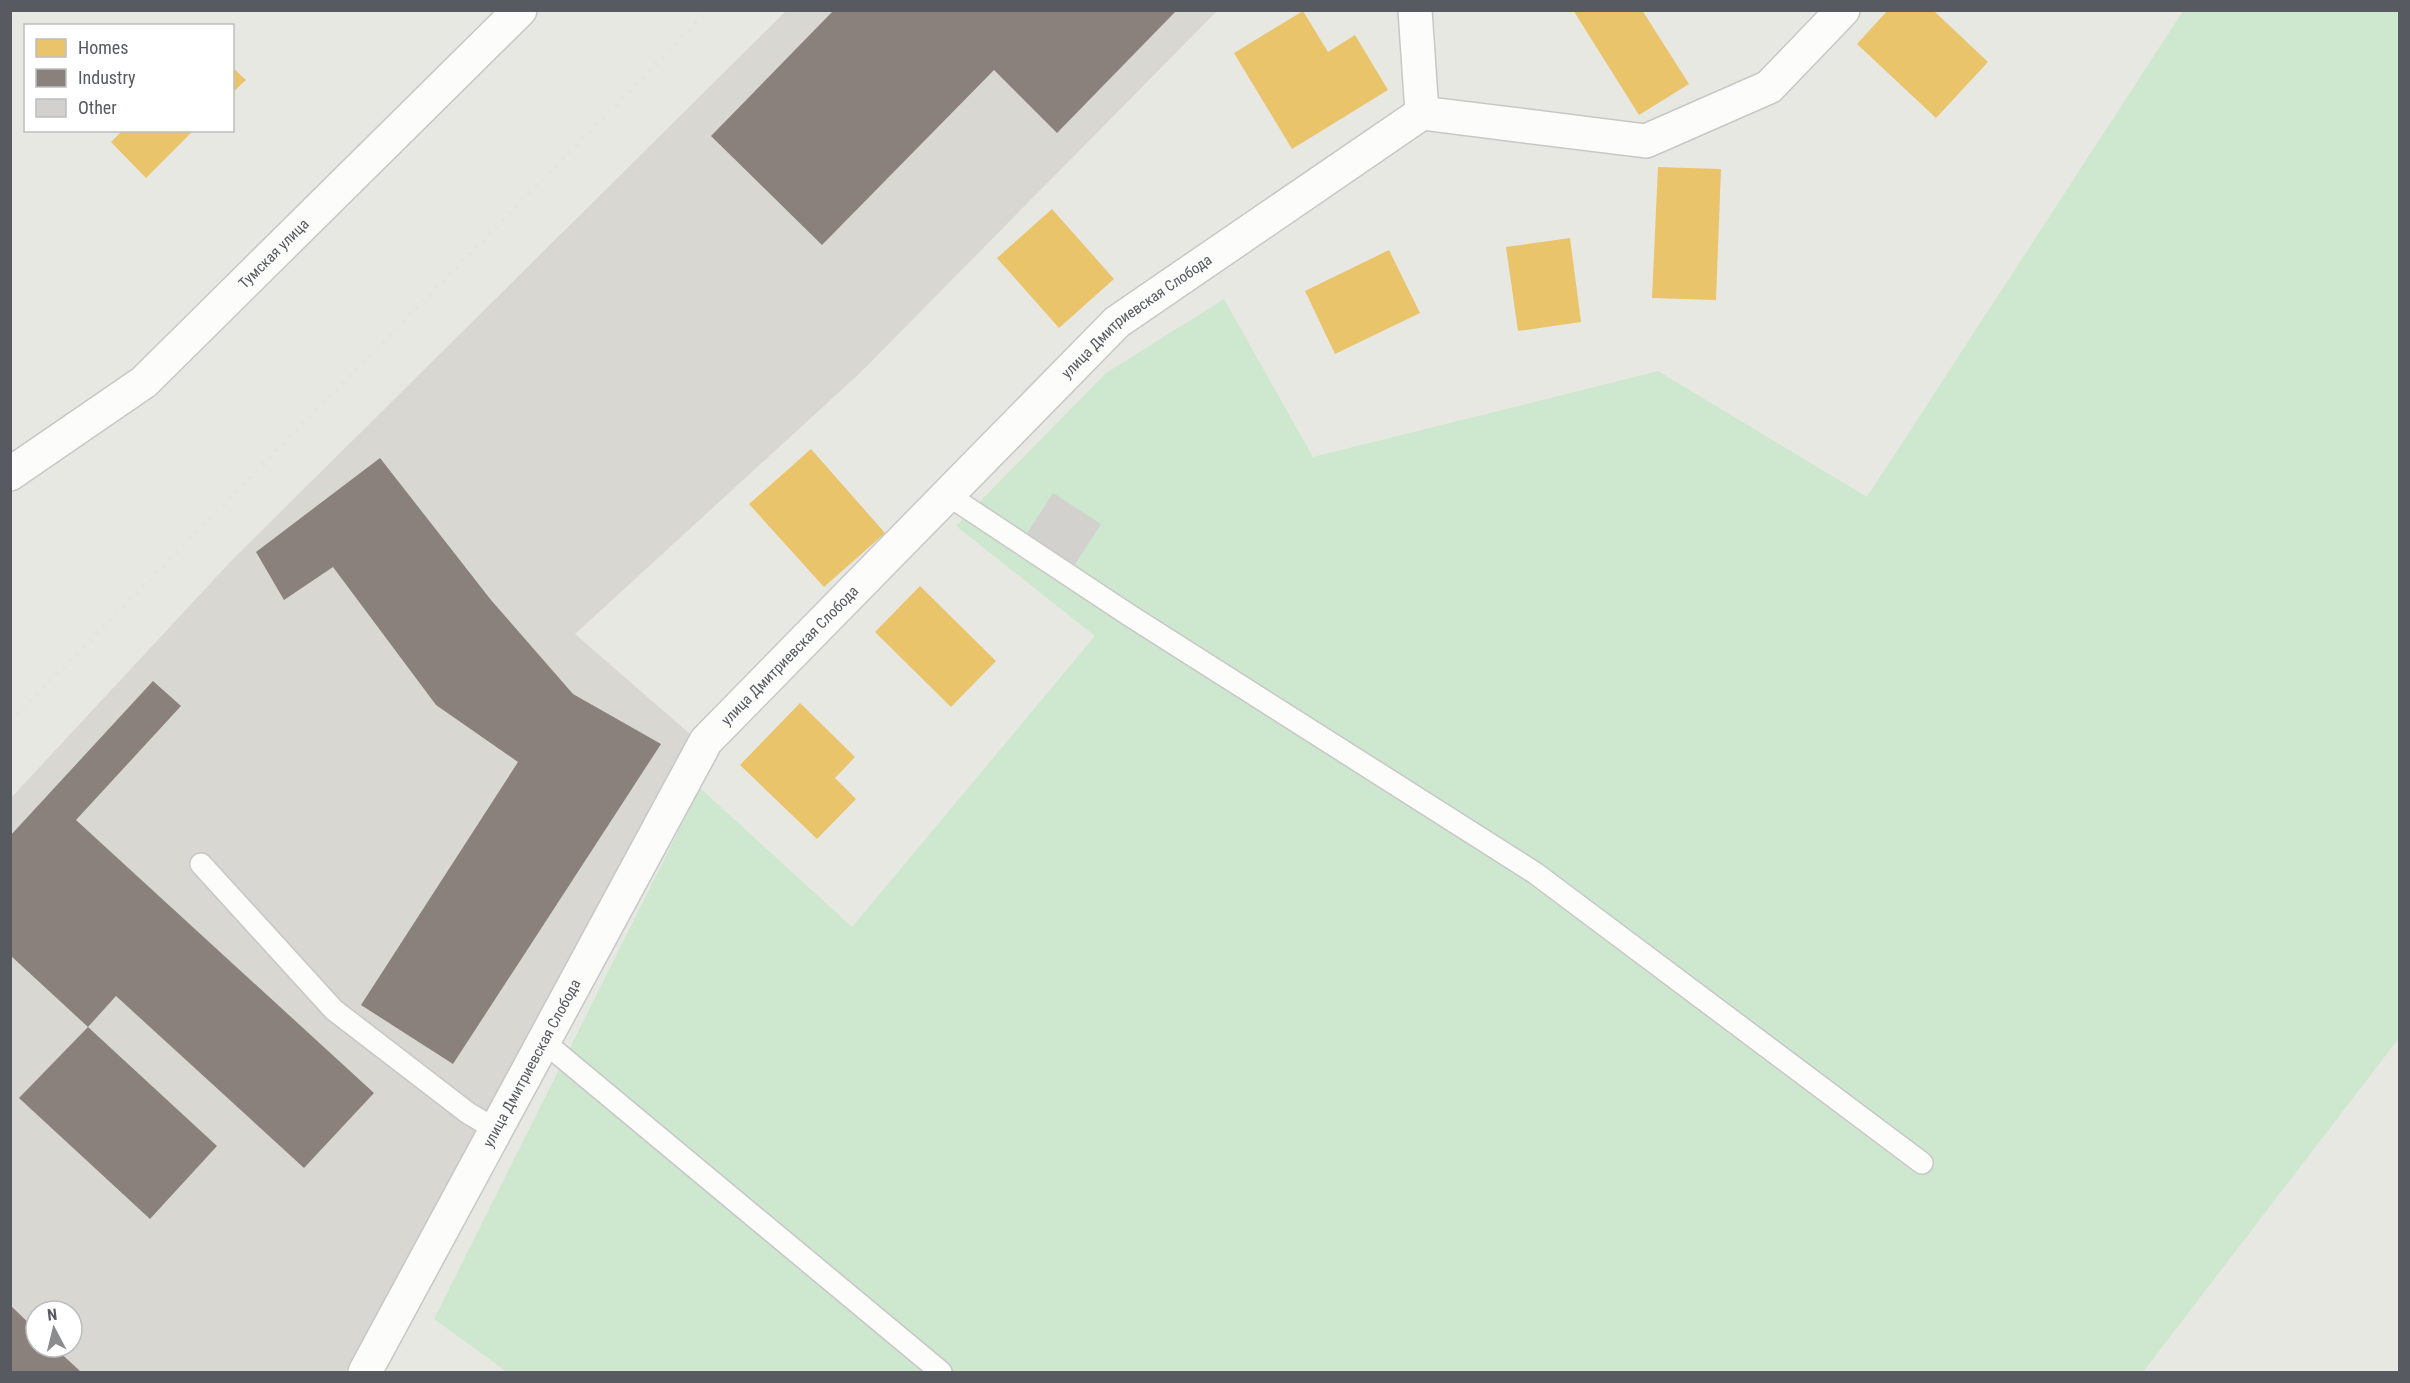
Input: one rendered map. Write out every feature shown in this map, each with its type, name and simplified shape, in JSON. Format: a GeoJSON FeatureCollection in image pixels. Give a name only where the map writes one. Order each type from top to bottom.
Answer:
{"type":"FeatureCollection","features":[{"type":"Feature","properties":{"kind":"street","name":"Тумская улица"},"geometry":{"type":"LineString","coordinates":[[10,474],[144,382],[520,10]]}},
{"type":"Feature","properties":{"kind":"street"},"geometry":{"type":"LineString","coordinates":[[1415,10],[1422,112],[1646,141],[1769,87],[1843,10]]}},
{"type":"Feature","properties":{"kind":"street","name":"улица Дмитриевская Слобода"},"geometry":{"type":"LineString","coordinates":[[365,1372],[706,741],[1117,322],[1422,112]]}},
{"type":"Feature","properties":{"kind":"lane"},"geometry":{"type":"LineString","coordinates":[[948,495],[1130,615],[1535,873],[1922,1163]]}},
{"type":"Feature","properties":{"kind":"lane"},"geometry":{"type":"LineString","coordinates":[[201,864],[334,1010],[468,1113],[495,1129]]}},
{"type":"Feature","properties":{"kind":"lane"},"geometry":{"type":"LineString","coordinates":[[543,1041],[941,1372]]}},
{"type":"Feature","properties":{"kind":"shaded area"},"geometry":{"type":"Polygon","coordinates":[[[786,11],[1217,11],[861,372],[575,634],[690,734],[345,1372],[11,1372],[10,799],[233,559],[786,11]]]}},
{"type":"Feature","properties":{"kind":"green space"},"geometry":{"type":"Polygon","coordinates":[[[2183,11],[2399,11],[2399,1038],[2143,1372],[507,1372],[434,1319],[700,788],[852,927],[1095,636],[956,526],[1106,373],[1224,299],[1313,457],[1658,371],[1867,497],[2183,11]]]}},
{"type":"Feature","properties":{"kind":"building: Homes"},"geometry":{"type":"Polygon","coordinates":[[[1573,10],[1642,10],[1689,84],[1639,115],[1573,10]]]}},
{"type":"Feature","properties":{"kind":"building: Homes"},"geometry":{"type":"Polygon","coordinates":[[[1888,10],[1933,10],[1988,62],[1936,118],[1857,44],[1888,10]]]}},
{"type":"Feature","properties":{"kind":"building: Homes"},"geometry":{"type":"Polygon","coordinates":[[[1303,11],[1328,52],[1355,35],[1388,90],[1292,149],[1234,53],[1303,11]]]}},
{"type":"Feature","properties":{"kind":"building: Homes"},"geometry":{"type":"Polygon","coordinates":[[[234,69],[246,80],[234,91],[234,69]]]}},
{"type":"Feature","properties":{"kind":"building: Homes"},"geometry":{"type":"Polygon","coordinates":[[[121,132],[192,132],[146,178],[111,142],[121,132]]]}},
{"type":"Feature","properties":{"kind":"building: Homes"},"geometry":{"type":"Polygon","coordinates":[[[1658,167],[1721,169],[1716,300],[1652,298],[1658,167]]]}},
{"type":"Feature","properties":{"kind":"building: Homes"},"geometry":{"type":"Polygon","coordinates":[[[1052,209],[1114,279],[1059,328],[997,258],[1052,209]]]}},
{"type":"Feature","properties":{"kind":"building: Homes"},"geometry":{"type":"Polygon","coordinates":[[[1570,238],[1581,322],[1518,331],[1506,247],[1570,238]]]}},
{"type":"Feature","properties":{"kind":"building: Homes"},"geometry":{"type":"Polygon","coordinates":[[[1389,250],[1420,313],[1335,354],[1305,291],[1389,250]]]}},
{"type":"Feature","properties":{"kind":"building: Homes"},"geometry":{"type":"Polygon","coordinates":[[[811,449],[885,533],[824,587],[749,504],[811,449]]]}},
{"type":"Feature","properties":{"kind":"building: Homes"},"geometry":{"type":"Polygon","coordinates":[[[920,586],[996,661],[951,707],[875,632],[920,586]]]}},
{"type":"Feature","properties":{"kind":"building: Homes"},"geometry":{"type":"Polygon","coordinates":[[[800,703],[855,757],[835,778],[856,799],[817,839],[740,765],[800,703]]]}},
{"type":"Feature","properties":{"kind":"building: Industry"},"geometry":{"type":"Polygon","coordinates":[[[834,10],[1177,10],[1057,133],[994,70],[822,245],[711,136],[834,10]]]}},
{"type":"Feature","properties":{"kind":"building: Industry"},"geometry":{"type":"Polygon","coordinates":[[[380,458],[491,600],[573,694],[661,744],[453,1064],[361,1005],[518,762],[436,705],[333,567],[284,600],[256,552],[380,458]]]}},
{"type":"Feature","properties":{"kind":"building: Industry"},"geometry":{"type":"Polygon","coordinates":[[[153,681],[181,706],[76,820],[374,1093],[304,1168],[116,996],[88,1027],[10,955],[10,836],[153,681]]]}},
{"type":"Feature","properties":{"kind":"building: Industry"},"geometry":{"type":"Polygon","coordinates":[[[88,1027],[217,1146],[150,1219],[19,1098],[88,1027]]]}},
{"type":"Feature","properties":{"kind":"building: Industry"},"geometry":{"type":"Polygon","coordinates":[[[10,1305],[24,1318],[24,1359],[67,1359],[80,1371],[78,1372],[10,1372],[10,1305]]]}},
{"type":"Feature","properties":{"kind":"building: Other"},"geometry":{"type":"Polygon","coordinates":[[[1053,493],[1101,524],[1074,566],[1026,535],[1053,493]]]}},
{"type":"Feature","properties":{"kind":"railway"},"geometry":{"type":"LineString","coordinates":[[10,722],[709,10]]}}]}
